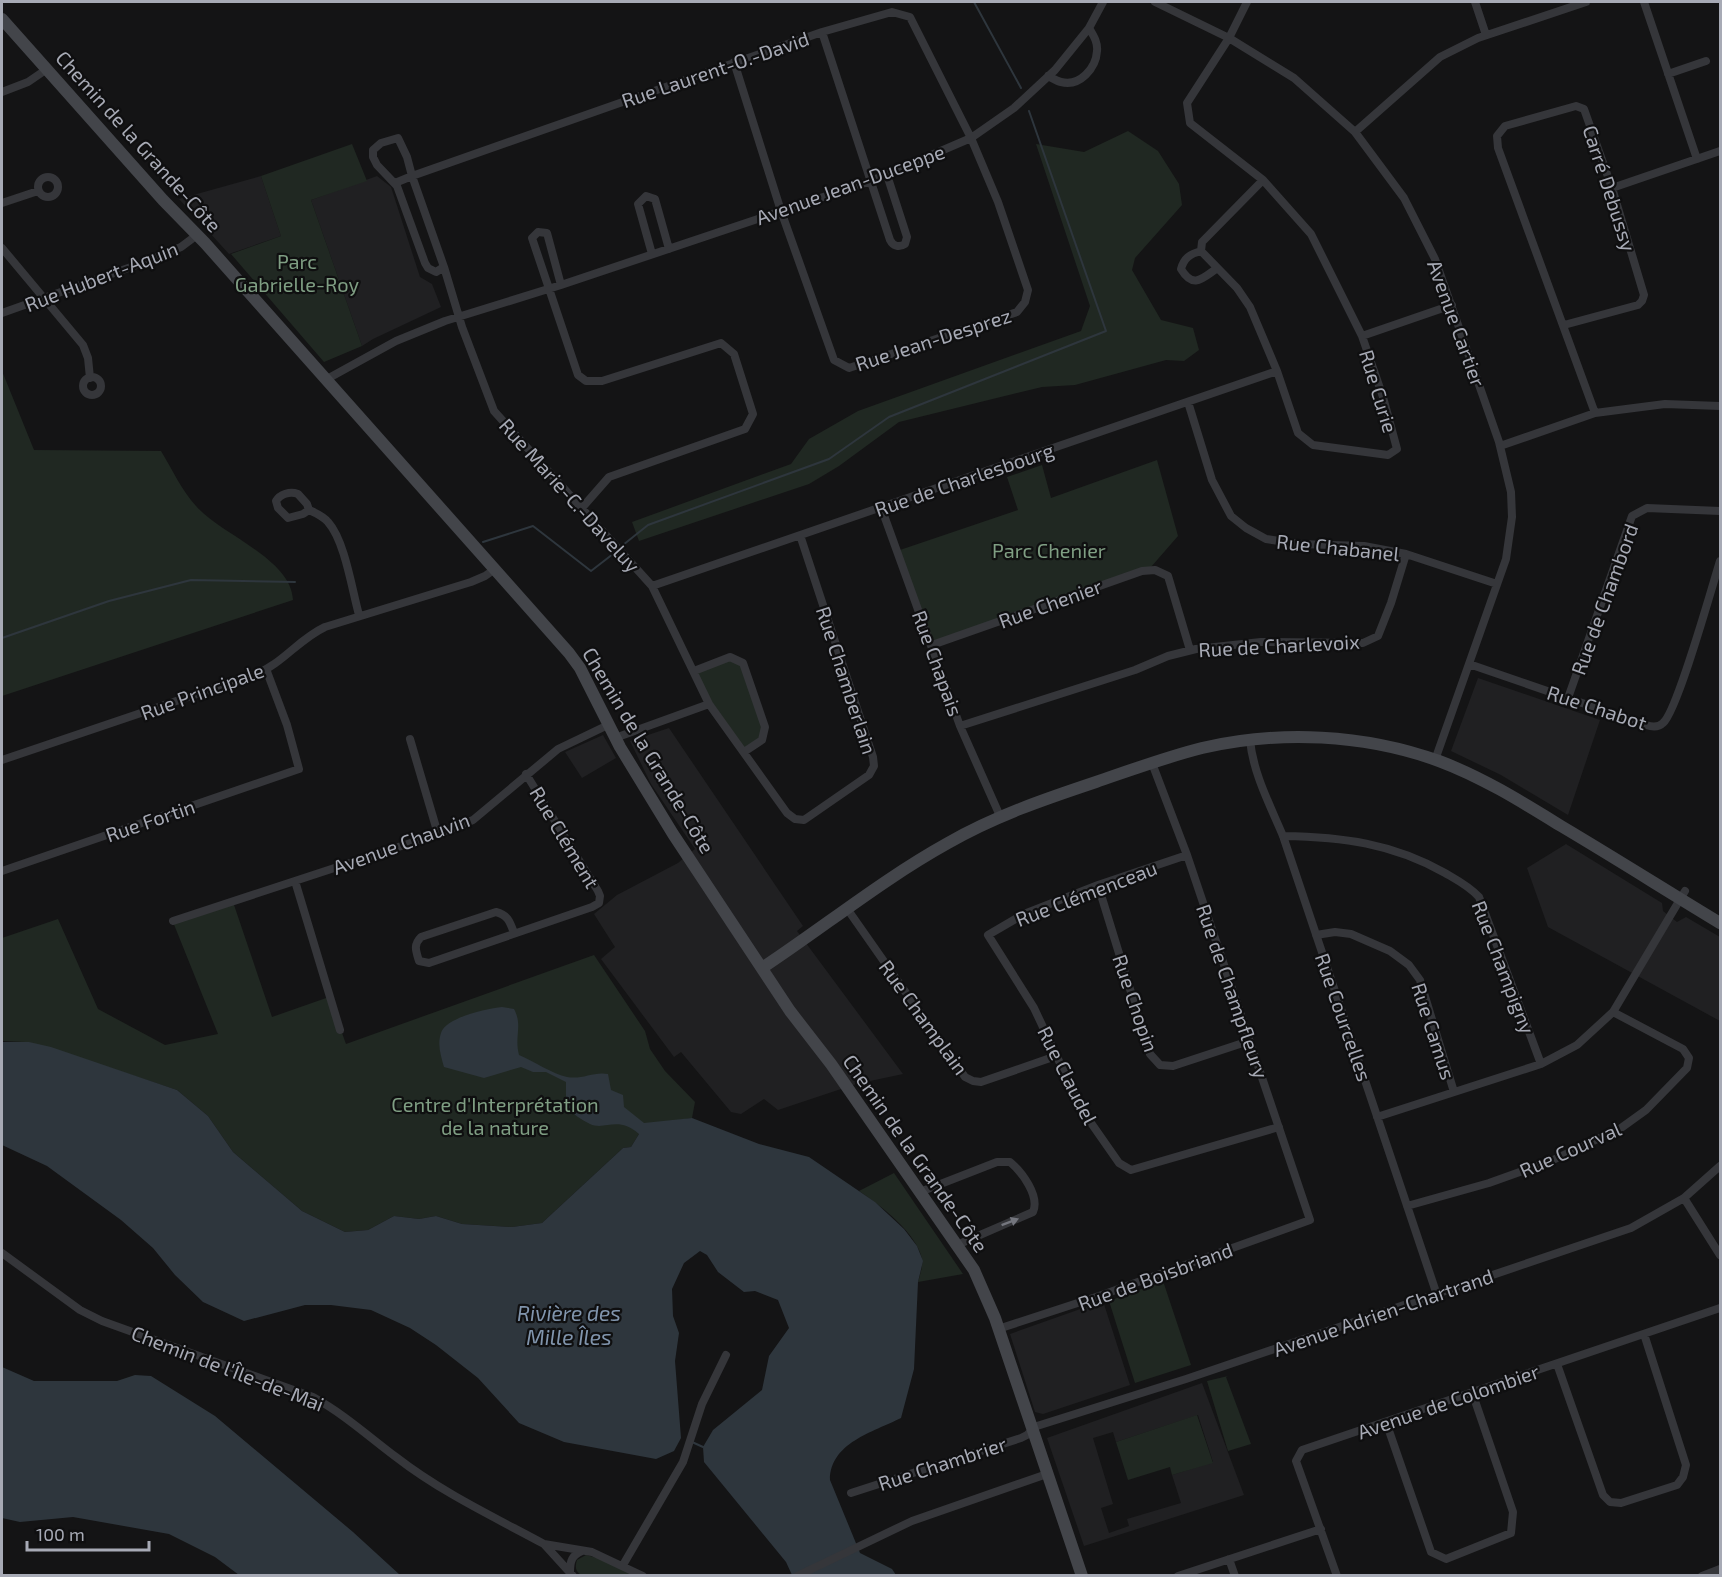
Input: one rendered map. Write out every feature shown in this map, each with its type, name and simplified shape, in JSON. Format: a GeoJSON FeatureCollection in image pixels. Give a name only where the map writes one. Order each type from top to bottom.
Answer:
{"type":"FeatureCollection","features":[{"type":"Feature","properties":{"kind":"main road","name":"Chemin de la Grande-Côte"},"geometry":{"type":"LineString","coordinates":[[2,19],[327,379],[572,656],[615,738],[673,834],[794,1016],[825,1056],[957,1245],[981,1284],[1082,1575]]}},
{"type":"Feature","properties":{"kind":"main road"},"geometry":{"type":"LineString","coordinates":[[762,968],[930,853],[1000,816],[1152,763],[1203,748],[1250,740],[1293,737],[1349,740],[1399,749],[1435,760],[1478,778],[1683,895],[1720,923]]}},
{"type":"Feature","properties":{"kind":"street","name":"Avenue Jean-Duceppe"},"geometry":{"type":"LineString","coordinates":[[327,379],[396,341],[459,316],[561,285],[871,181],[971,138],[1014,108],[1048,76],[1089,28],[1103,2]]}},
{"type":"Feature","properties":{"kind":"street","name":"Avenue Cartier"},"geometry":{"type":"LineString","coordinates":[[1155,2],[1229,38],[1294,78],[1355,132],[1404,198],[1436,259],[1500,446],[1511,492],[1512,517],[1509,545],[1497,584],[1435,760]]}},
{"type":"Feature","properties":{"kind":"street","name":"Rue Curie"},"geometry":{"type":"LineString","coordinates":[[1201,251],[1216,269],[1237,288],[1250,307],[1277,371],[1298,434],[1313,445],[1388,455],[1397,449],[1383,397],[1362,336],[1311,234],[1263,180],[1190,123],[1187,103],[1229,38],[1247,2]]}},
{"type":"Feature","properties":{"kind":"street"},"geometry":{"type":"LineString","coordinates":[[1475,2],[1486,35]]}},
{"type":"Feature","properties":{"kind":"street"},"geometry":{"type":"LineString","coordinates":[[1355,132],[1440,57],[1486,35],[1586,2]]}},
{"type":"Feature","properties":{"kind":"street"},"geometry":{"type":"LineString","coordinates":[[1644,2],[1697,159]]}},
{"type":"Feature","properties":{"kind":"street","name":"Rue Laurent-O.-David"},"geometry":{"type":"LineString","coordinates":[[396,183],[734,62],[822,32],[892,12],[910,17],[971,138]]}},
{"type":"Feature","properties":{"kind":"street"},"geometry":{"type":"LineString","coordinates":[[1048,76],[1068,83],[1086,76],[1096,59],[1098,49],[1089,28]]}},
{"type":"Feature","properties":{"kind":"street"},"geometry":{"type":"LineString","coordinates":[[822,32],[891,242],[896,246],[902,245],[907,240],[907,235],[887,175]]}},
{"type":"Feature","properties":{"kind":"street"},"geometry":{"type":"LineString","coordinates":[[1668,74],[1706,61]]}},
{"type":"Feature","properties":{"kind":"street","name":"Rue Jean-Desprez"},"geometry":{"type":"LineString","coordinates":[[734,62],[781,211],[834,360],[849,368],[1017,312],[1025,302],[1028,290],[998,202],[971,138]]}},
{"type":"Feature","properties":{"kind":"street"},"geometry":{"type":"LineString","coordinates":[[2,92],[28,82],[47,69]]}},
{"type":"Feature","properties":{"kind":"street","name":"Carré Debussy"},"geometry":{"type":"LineString","coordinates":[[1564,326],[1638,305],[1644,295],[1612,188],[1584,109],[1576,106],[1505,126],[1497,136],[1498,148],[1595,413]]}},
{"type":"Feature","properties":{"kind":"street","name":"Rue Marie-C.-Daveluy"},"geometry":{"type":"LineString","coordinates":[[444,267],[436,272],[428,268],[396,183],[377,165],[373,157],[373,150],[381,143],[398,138],[407,157],[412,176],[444,267],[459,316],[494,411],[652,586]]}},
{"type":"Feature","properties":{"kind":"street"},"geometry":{"type":"LineString","coordinates":[[1612,188],[1720,151]]}},
{"type":"Feature","properties":{"kind":"street"},"geometry":{"type":"LineString","coordinates":[[1216,269],[1200,280],[1192,281],[1186,278],[1181,269],[1184,260],[1193,253],[1201,251],[1202,242],[1263,180]]}},
{"type":"Feature","properties":{"kind":"street"},"geometry":{"type":"LineString","coordinates":[[2,202],[38,190]]}},
{"type":"Feature","properties":{"kind":"street"},"geometry":{"type":"LineString","coordinates":[[652,254],[639,204],[646,196],[655,199],[669,249]]}},
{"type":"Feature","properties":{"kind":"street"},"geometry":{"type":"LineString","coordinates":[[561,285],[547,233],[538,232],[532,238],[548,289],[578,375],[586,381],[602,381],[721,343],[734,354],[753,414],[745,429],[609,477],[581,509]]}},
{"type":"Feature","properties":{"kind":"street","name":"Rue Hubert-Aquin"},"geometry":{"type":"LineString","coordinates":[[2,313],[171,251],[188,244],[197,235]]}},
{"type":"Feature","properties":{"kind":"street"},"geometry":{"type":"LineString","coordinates":[[2,248],[85,348],[90,378]]}},
{"type":"Feature","properties":{"kind":"street"},"geometry":{"type":"LineString","coordinates":[[1362,336],[1452,305]]}},
{"type":"Feature","properties":{"kind":"street","name":"Rue de Charlesbourg"},"geometry":{"type":"LineString","coordinates":[[652,586],[1277,371]]}},
{"type":"Feature","properties":{"kind":"street","name":"Rue Chabanel"},"geometry":{"type":"LineString","coordinates":[[1188,402],[1212,480],[1231,516],[1246,528],[1266,539],[1300,544],[1364,546],[1406,554],[1497,584]]}},
{"type":"Feature","properties":{"kind":"street"},"geometry":{"type":"LineString","coordinates":[[1500,446],[1595,413],[1665,404],[1720,406]]}},
{"type":"Feature","properties":{"kind":"street","name":"Rue Chapais"},"geometry":{"type":"LineString","coordinates":[[881,507],[960,726],[1000,816]]}},
{"type":"Feature","properties":{"kind":"street","name":"Rue de Chambord"},"geometry":{"type":"LineString","coordinates":[[1568,698],[1632,516],[1647,508],[1720,511]]}},
{"type":"Feature","properties":{"kind":"street"},"geometry":{"type":"LineString","coordinates":[[309,510],[325,518],[336,534],[359,615]]}},
{"type":"Feature","properties":{"kind":"street","name":"Rue Chamberlain"},"geometry":{"type":"LineString","coordinates":[[652,586],[709,704],[787,813],[795,819],[804,820],[869,775],[874,766],[800,535]]}},
{"type":"Feature","properties":{"kind":"street","name":"Rue de Charlevoix"},"geometry":{"type":"LineString","coordinates":[[960,726],[1190,650],[1261,642],[1363,642],[1371,639],[1378,636],[1406,554]]}},
{"type":"Feature","properties":{"kind":"street","name":"Rue Chabot"},"geometry":{"type":"LineString","coordinates":[[1469,664],[1654,727],[1663,723],[1668,717],[1678,693],[1720,561]]}},
{"type":"Feature","properties":{"kind":"street","name":"Rue Principale"},"geometry":{"type":"LineString","coordinates":[[2,760],[266,669],[315,632],[359,615],[471,582],[495,569]]}},
{"type":"Feature","properties":{"kind":"street","name":"Rue Chenier"},"geometry":{"type":"LineString","coordinates":[[932,645],[1142,571],[1155,570],[1168,576],[1190,650]]}},
{"type":"Feature","properties":{"kind":"street"},"geometry":{"type":"LineString","coordinates":[[694,671],[730,657],[742,663],[765,728],[762,740],[744,752]]}},
{"type":"Feature","properties":{"kind":"street","name":"Rue Fortin"},"geometry":{"type":"LineString","coordinates":[[2,871],[299,769],[287,725],[266,669]]}},
{"type":"Feature","properties":{"kind":"street"},"geometry":{"type":"LineString","coordinates":[[615,738],[709,704]]}},
{"type":"Feature","properties":{"kind":"street","name":"Avenue Chauvin"},"geometry":{"type":"LineString","coordinates":[[173,921],[438,834],[473,820],[526,774],[567,744],[608,725]]}},
{"type":"Feature","properties":{"kind":"street"},"geometry":{"type":"LineString","coordinates":[[410,739],[438,834]]}},
{"type":"Feature","properties":{"kind":"street","name":"Rue Courcelles"},"geometry":{"type":"LineString","coordinates":[[1250,740],[1252,754],[1265,794],[1283,836],[1437,1295]]}},
{"type":"Feature","properties":{"kind":"street","name":"Rue de Champfleury"},"geometry":{"type":"LineString","coordinates":[[1152,763],[1187,855],[1310,1220]]}},
{"type":"Feature","properties":{"kind":"street","name":"Rue Clément"},"geometry":{"type":"LineString","coordinates":[[514,933],[593,907],[600,900],[598,891],[526,774]]}},
{"type":"Feature","properties":{"kind":"street","name":"Rue Champigny"},"geometry":{"type":"LineString","coordinates":[[1283,836],[1320,836],[1358,840],[1428,864],[1471,888],[1479,897],[1541,1064]]}},
{"type":"Feature","properties":{"kind":"street","name":"Rue Clémenceau"},"geometry":{"type":"LineString","coordinates":[[988,935],[1023,914],[1098,885],[1187,855]]}},
{"type":"Feature","properties":{"kind":"street"},"geometry":{"type":"LineString","coordinates":[[295,881],[340,1030]]}},
{"type":"Feature","properties":{"kind":"street","name":"Rue Chopin"},"geometry":{"type":"LineString","coordinates":[[1098,885],[1150,1054],[1160,1065],[1173,1066],[1250,1041]]}},
{"type":"Feature","properties":{"kind":"street"},"geometry":{"type":"LineString","coordinates":[[1377,1117],[1541,1064],[1577,1045],[1613,1012],[1683,895]]}},
{"type":"Feature","properties":{"kind":"street","name":"Rue Champlain"},"geometry":{"type":"LineString","coordinates":[[848,910],[965,1077],[981,1082],[1056,1056]]}},
{"type":"Feature","properties":{"kind":"street"},"geometry":{"type":"LineString","coordinates":[[496,912],[503,914],[509,920],[514,933],[429,963],[419,961],[415,948],[421,937],[496,912]]}},
{"type":"Feature","properties":{"kind":"street","name":"Rue Camus"},"geometry":{"type":"LineString","coordinates":[[1316,935],[1335,932],[1351,934],[1390,951],[1409,965],[1420,980],[1455,1092]]}},
{"type":"Feature","properties":{"kind":"street","name":"Rue Claudel"},"geometry":{"type":"LineString","coordinates":[[988,935],[1034,1008],[1082,1110],[1119,1163],[1131,1170],[1279,1127]]}},
{"type":"Feature","properties":{"kind":"street","name":"Rue Courval"},"geometry":{"type":"LineString","coordinates":[[1407,1206],[1489,1183],[1552,1160],[1621,1128],[1646,1110],[1687,1068],[1689,1058],[1683,1049],[1613,1012]]}},
{"type":"Feature","properties":{"kind":"street"},"geometry":{"type":"LineString","coordinates":[[920,1192],[997,1162],[1010,1162],[1017,1170],[1035,1198],[1033,1212],[957,1245]]}},
{"type":"Feature","properties":{"kind":"street","name":"Avenue Adrien-Chartrand"},"geometry":{"type":"LineString","coordinates":[[1032,1430],[1045,1423],[1186,1379],[1631,1228],[1684,1198],[1720,1166]]}},
{"type":"Feature","properties":{"kind":"street"},"geometry":{"type":"LineString","coordinates":[[1684,1198],[1720,1255]]}},
{"type":"Feature","properties":{"kind":"street","name":"Rue de Boisbriand"},"geometry":{"type":"LineString","coordinates":[[998,1329],[1099,1296],[1310,1220]]}},
{"type":"Feature","properties":{"kind":"street","name":"Chemin de l'Île-de-Mai"},"geometry":{"type":"LineString","coordinates":[[2,1253],[80,1310],[102,1321],[313,1397],[335,1409],[396,1457],[437,1485],[544,1544],[604,1556],[643,1575]]}},
{"type":"Feature","properties":{"kind":"street","name":"Avenue de Colombier"},"geometry":{"type":"LineString","coordinates":[[1337,1575],[1296,1461],[1302,1450],[1720,1308]]}},
{"type":"Feature","properties":{"kind":"street"},"geometry":{"type":"LineString","coordinates":[[1557,1364],[1603,1495],[1610,1502],[1621,1503],[1677,1485],[1683,1477],[1686,1465],[1644,1334]]}},
{"type":"Feature","properties":{"kind":"street"},"geometry":{"type":"LineString","coordinates":[[623,1565],[683,1462],[702,1404],[726,1354]]}},
{"type":"Feature","properties":{"kind":"street"},"geometry":{"type":"LineString","coordinates":[[1386,1422],[1431,1552],[1446,1559],[1511,1533],[1514,1512],[1472,1392]]}},
{"type":"Feature","properties":{"kind":"street","name":"Rue Chambrier"},"geometry":{"type":"LineString","coordinates":[[850,1493],[1021,1438],[1032,1430]]}},
{"type":"Feature","properties":{"kind":"street"},"geometry":{"type":"LineString","coordinates":[[797,1575],[912,1521],[1047,1474]]}},
{"type":"Feature","properties":{"kind":"street"},"geometry":{"type":"LineString","coordinates":[[1178,1575],[1198,1572],[1229,1559],[1321,1529]]}},
{"type":"Feature","properties":{"kind":"street","name":"Chemin de l'Île-de-Mai"},"geometry":{"type":"LineString","coordinates":[[544,1544],[571,1574]]}},
{"type":"Feature","properties":{"kind":"street"},"geometry":{"type":"LineString","coordinates":[[571,1574],[571,1560],[576,1553],[582,1551]]}},
{"type":"Feature","properties":{"kind":"street"},"geometry":{"type":"LineString","coordinates":[[1229,1559],[1235,1575]]}},
{"type":"Feature","properties":{"kind":"street"},"geometry":{"type":"LineString","coordinates":[[1702,1575],[1720,1569]]}},
{"type":"Feature","properties":{"kind":"shaded area"},"geometry":{"type":"Polygon","coordinates":[[[261,176],[281,236],[229,254],[179,199],[261,176]]]}},
{"type":"Feature","properties":{"kind":"shaded area"},"geometry":{"type":"Polygon","coordinates":[[[377,176],[391,187],[420,277],[432,284],[441,307],[362,346],[311,200],[377,176]]]}},
{"type":"Feature","properties":{"kind":"shaded area"},"geometry":{"type":"Polygon","coordinates":[[[1478,678],[1600,720],[1568,815],[1501,775],[1451,751],[1478,678]]]}},
{"type":"Feature","properties":{"kind":"shaded area"},"geometry":{"type":"Polygon","coordinates":[[[669,728],[803,926],[797,931],[903,1074],[856,1084],[778,1110],[764,1099],[741,1114],[731,1112],[681,1052],[674,1057],[601,959],[615,947],[594,914],[617,895],[678,863],[695,849],[651,784],[630,741],[669,728]]]}},
{"type":"Feature","properties":{"kind":"shaded area"},"geometry":{"type":"Polygon","coordinates":[[[603,735],[616,758],[582,778],[565,752],[603,735]]]}},
{"type":"Feature","properties":{"kind":"shaded area"},"geometry":{"type":"Polygon","coordinates":[[[1566,844],[1662,903],[1663,911],[1677,922],[1686,917],[1720,937],[1720,1021],[1548,927],[1527,868],[1566,844]]]}},
{"type":"Feature","properties":{"kind":"shaded area"},"geometry":{"type":"Polygon","coordinates":[[[1103,1301],[1130,1385],[1043,1414],[1035,1412],[1010,1334],[1103,1301]]]}},
{"type":"Feature","properties":{"kind":"shaded area"},"geometry":{"type":"Polygon","coordinates":[[[1202,1383],[1244,1495],[1084,1546],[1047,1438],[1202,1383]],[[1198,1415],[1116,1442],[1113,1432],[1093,1438],[1113,1504],[1101,1508],[1109,1533],[1129,1526],[1127,1519],[1181,1503],[1172,1475],[1213,1462],[1198,1415]]]}},
{"type":"Feature","properties":{"kind":"green space"},"geometry":{"type":"Polygon","coordinates":[[[1128,131],[1158,151],[1179,184],[1182,205],[1135,258],[1132,270],[1161,320],[1193,328],[1199,350],[1184,361],[1166,360],[1075,385],[1042,387],[899,422],[839,466],[809,484],[639,541],[632,522],[791,464],[809,439],[858,411],[1081,331],[1090,306],[1036,144],[1084,152],[1128,131]]]}},
{"type":"Feature","properties":{"kind":"green space","name":"Parc Gabrielle-Roy"},"geometry":{"type":"Polygon","coordinates":[[[352,144],[367,181],[311,200],[362,346],[324,362],[231,254],[281,236],[261,176],[352,144]]]}},
{"type":"Feature","properties":{"kind":"green space"},"geometry":{"type":"Polygon","coordinates":[[[2,371],[34,450],[161,451],[196,506],[207,517],[268,559],[281,572],[289,585],[293,600],[2,696],[2,371]]]}},
{"type":"Feature","properties":{"kind":"green space","name":"Parc Chenier"},"geometry":{"type":"Polygon","coordinates":[[[1157,460],[1178,536],[1151,567],[932,645],[897,551],[1018,510],[1007,477],[1042,465],[1051,498],[1157,460]]]}},
{"type":"Feature","properties":{"kind":"green space"},"geometry":{"type":"Polygon","coordinates":[[[730,657],[743,663],[765,727],[762,740],[744,752],[709,704],[694,671],[730,657]]]}},
{"type":"Feature","properties":{"kind":"green space","name":"Centre d'Interprétation de la nature"},"geometry":{"type":"Polygon","coordinates":[[[233,902],[272,1017],[329,997],[346,1044],[594,955],[645,1031],[650,1049],[665,1071],[695,1102],[692,1118],[672,1121],[639,1134],[631,1147],[623,1148],[542,1223],[512,1227],[462,1224],[436,1216],[419,1219],[394,1216],[368,1230],[345,1232],[302,1211],[233,1152],[208,1116],[177,1090],[50,1048],[25,1042],[2,1041],[2,938],[58,919],[98,1009],[165,1045],[218,1034],[173,922],[233,902]]]}},
{"type":"Feature","properties":{"kind":"green space"},"geometry":{"type":"Polygon","coordinates":[[[894,1173],[963,1274],[918,1282],[922,1259],[913,1239],[887,1212],[859,1191],[894,1173]]]}},
{"type":"Feature","properties":{"kind":"green space"},"geometry":{"type":"Polygon","coordinates":[[[1163,1281],[1191,1365],[1135,1383],[1109,1301],[1163,1281]]]}},
{"type":"Feature","properties":{"kind":"green space"},"geometry":{"type":"Polygon","coordinates":[[[1228,1376],[1226,1377],[1251,1444],[1228,1451],[1207,1381],[1228,1376]]]}},
{"type":"Feature","properties":{"kind":"green space"},"geometry":{"type":"Polygon","coordinates":[[[1197,1415],[1213,1463],[1172,1475],[1170,1467],[1128,1480],[1116,1442],[1197,1415]]]}},
{"type":"Feature","properties":{"kind":"green space"},"geometry":{"type":"Polygon","coordinates":[[[586,1555],[638,1575],[581,1575],[577,1570],[576,1562],[586,1555]]]}},
{"type":"Feature","properties":{"kind":"water","name":"Rivière des Mille Îles"},"geometry":{"type":"Polygon","coordinates":[[[502,1007],[514,1009],[517,1015],[519,1055],[567,1077],[608,1074],[611,1090],[623,1095],[624,1107],[644,1123],[692,1118],[759,1144],[809,1157],[875,1202],[904,1229],[917,1246],[923,1261],[918,1282],[914,1369],[901,1418],[866,1434],[845,1448],[832,1467],[830,1480],[860,1553],[892,1569],[896,1575],[792,1575],[786,1562],[704,1462],[703,1447],[713,1430],[762,1390],[769,1356],[789,1328],[778,1300],[755,1291],[744,1292],[718,1272],[707,1255],[700,1251],[684,1263],[672,1289],[673,1316],[679,1333],[675,1361],[681,1438],[674,1451],[656,1459],[564,1442],[519,1423],[478,1378],[436,1345],[410,1328],[371,1310],[331,1305],[305,1305],[244,1321],[203,1302],[175,1275],[153,1248],[121,1220],[47,1166],[2,1145],[2,1042],[29,1042],[51,1047],[177,1090],[208,1116],[233,1152],[302,1211],[345,1232],[368,1230],[394,1216],[419,1219],[436,1216],[462,1224],[512,1227],[542,1223],[623,1148],[631,1147],[639,1134],[625,1125],[596,1126],[580,1118],[566,1108],[566,1082],[546,1072],[533,1072],[521,1067],[484,1078],[444,1067],[439,1042],[444,1027],[459,1018],[502,1007]]]}},
{"type":"Feature","properties":{"kind":"water"},"geometry":{"type":"Polygon","coordinates":[[[2,1367],[34,1381],[117,1381],[135,1375],[151,1376],[215,1416],[353,1532],[400,1575],[239,1575],[215,1557],[169,1534],[73,1517],[20,1522],[2,1518],[2,1367]]]}},
{"type":"Feature","properties":{"kind":"waterway"},"geometry":{"type":"LineString","coordinates":[[974,2],[1021,88]]}},
{"type":"Feature","properties":{"kind":"waterway"},"geometry":{"type":"LineString","coordinates":[[623,545],[648,525],[829,459],[889,417],[1106,331],[1029,111]]}},
{"type":"Feature","properties":{"kind":"waterway"},"geometry":{"type":"LineString","coordinates":[[483,542],[533,526],[591,571],[613,554]]}},
{"type":"Feature","properties":{"kind":"waterway"},"geometry":{"type":"LineString","coordinates":[[2,638],[109,601],[191,580],[295,582]]}},
{"type":"Feature","properties":{"kind":"waterway"},"geometry":{"type":"LineString","coordinates":[[692,1442],[703,1447]]}}]}
